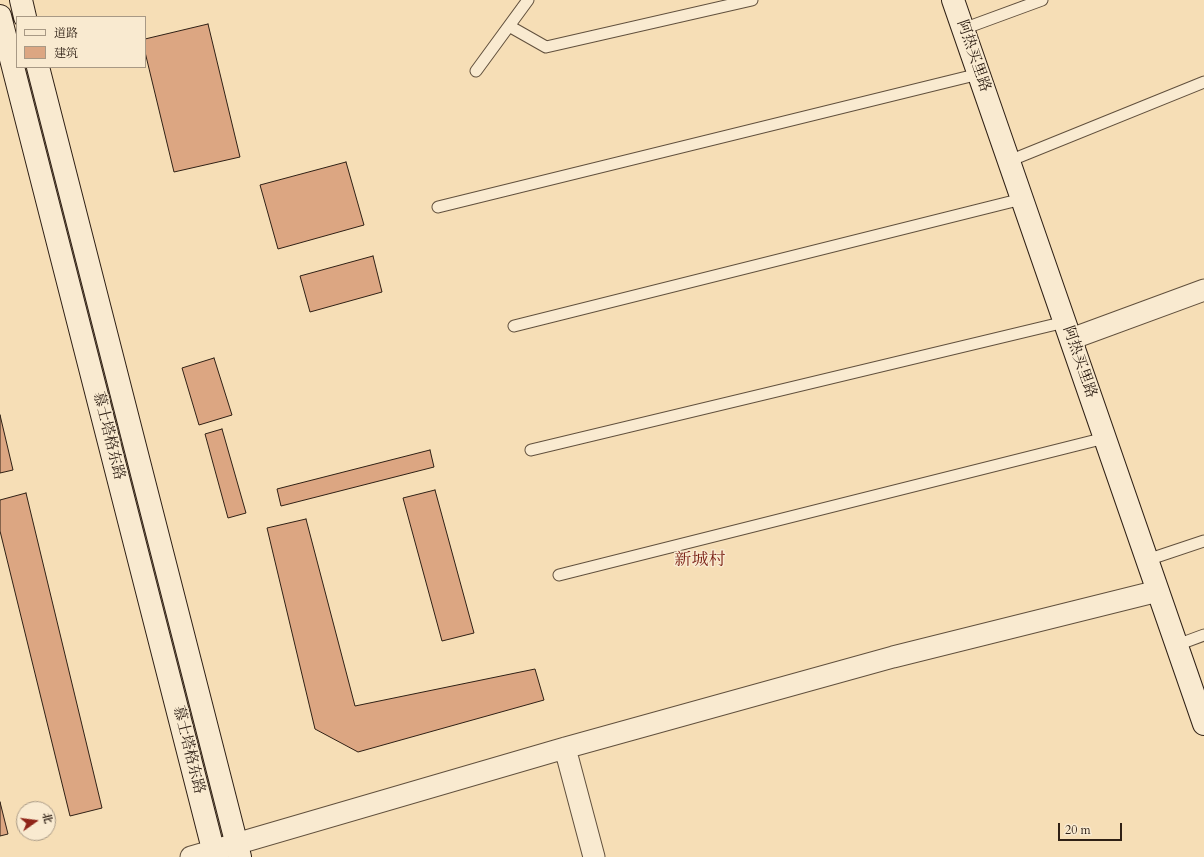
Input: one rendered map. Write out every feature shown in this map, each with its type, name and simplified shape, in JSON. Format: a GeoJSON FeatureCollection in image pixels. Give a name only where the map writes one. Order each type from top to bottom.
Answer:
{"type":"FeatureCollection","features":[{"type":"Feature","properties":{"kind":"main road"},"geometry":{"type":"LineString","coordinates":[[21,0],[25,16]]}},
{"type":"Feature","properties":{"kind":"main road","name":"阿热买里路"},"geometry":{"type":"LineString","coordinates":[[953,0],[1204,724]]}},
{"type":"Feature","properties":{"kind":"main road","name":"慕士塔格东路"},"geometry":{"type":"LineString","coordinates":[[0,16],[214,854]]}},
{"type":"Feature","properties":{"kind":"main road","name":"慕士塔格东路"},"geometry":{"type":"LineString","coordinates":[[38,68],[238,850]]}},
{"type":"Feature","properties":{"kind":"street"},"geometry":{"type":"LineString","coordinates":[[1068,330],[1204,290]]}},
{"type":"Feature","properties":{"kind":"street"},"geometry":{"type":"LineString","coordinates":[[191,857],[238,850],[565,748],[893,657],[1158,590]]}},
{"type":"Feature","properties":{"kind":"street"},"geometry":{"type":"LineString","coordinates":[[565,748],[594,857]]}},
{"type":"Feature","properties":{"kind":"lane"},"geometry":{"type":"LineString","coordinates":[[476,71],[528,0]]}},
{"type":"Feature","properties":{"kind":"lane"},"geometry":{"type":"LineString","coordinates":[[509,26],[546,47],[752,0]]}},
{"type":"Feature","properties":{"kind":"lane"},"geometry":{"type":"LineString","coordinates":[[963,29],[1042,0]]}},
{"type":"Feature","properties":{"kind":"lane"},"geometry":{"type":"LineString","coordinates":[[438,207],[979,74]]}},
{"type":"Feature","properties":{"kind":"lane"},"geometry":{"type":"LineString","coordinates":[[1009,161],[1204,82]]}},
{"type":"Feature","properties":{"kind":"lane"},"geometry":{"type":"LineString","coordinates":[[514,326],[1022,199]]}},
{"type":"Feature","properties":{"kind":"lane"},"geometry":{"type":"LineString","coordinates":[[531,450],[1068,330]]}},
{"type":"Feature","properties":{"kind":"lane"},"geometry":{"type":"LineString","coordinates":[[559,575],[1105,438]]}},
{"type":"Feature","properties":{"kind":"lane"},"geometry":{"type":"LineString","coordinates":[[1147,560],[1204,541]]}},
{"type":"Feature","properties":{"kind":"lane"},"geometry":{"type":"LineString","coordinates":[[1176,645],[1204,635]]}},
{"type":"Feature","properties":{"kind":"building"},"geometry":{"type":"Polygon","coordinates":[[[208,24],[240,157],[174,172],[146,56],[146,39],[208,24]]]}},
{"type":"Feature","properties":{"kind":"building"},"geometry":{"type":"Polygon","coordinates":[[[346,162],[364,225],[278,249],[260,185],[346,162]]]}},
{"type":"Feature","properties":{"kind":"building"},"geometry":{"type":"Polygon","coordinates":[[[373,256],[382,292],[310,312],[300,276],[373,256]]]}},
{"type":"Feature","properties":{"kind":"building"},"geometry":{"type":"Polygon","coordinates":[[[214,358],[232,415],[199,425],[182,368],[214,358]]]}},
{"type":"Feature","properties":{"kind":"building"},"geometry":{"type":"Polygon","coordinates":[[[0,415],[13,470],[0,473],[0,415]]]}},
{"type":"Feature","properties":{"kind":"building"},"geometry":{"type":"Polygon","coordinates":[[[222,429],[246,513],[228,518],[205,434],[222,429]]]}},
{"type":"Feature","properties":{"kind":"building"},"geometry":{"type":"Polygon","coordinates":[[[430,450],[434,467],[281,506],[277,489],[430,450]]]}},
{"type":"Feature","properties":{"kind":"building"},"geometry":{"type":"Polygon","coordinates":[[[435,490],[474,633],[442,641],[403,498],[435,490]]]}},
{"type":"Feature","properties":{"kind":"building"},"geometry":{"type":"Polygon","coordinates":[[[26,493],[102,808],[70,816],[0,531],[0,500],[26,493]]]}},
{"type":"Feature","properties":{"kind":"building"},"geometry":{"type":"Polygon","coordinates":[[[306,519],[355,706],[535,669],[544,700],[358,752],[315,729],[267,528],[306,519]]]}},
{"type":"Feature","properties":{"kind":"building"},"geometry":{"type":"Polygon","coordinates":[[[0,802],[8,834],[0,836],[0,802]]]}},
{"type":"Feature","properties":{"kind":"district","name":"新城村"},"geometry":{"type":"Point","coordinates":[700,561]}}]}
